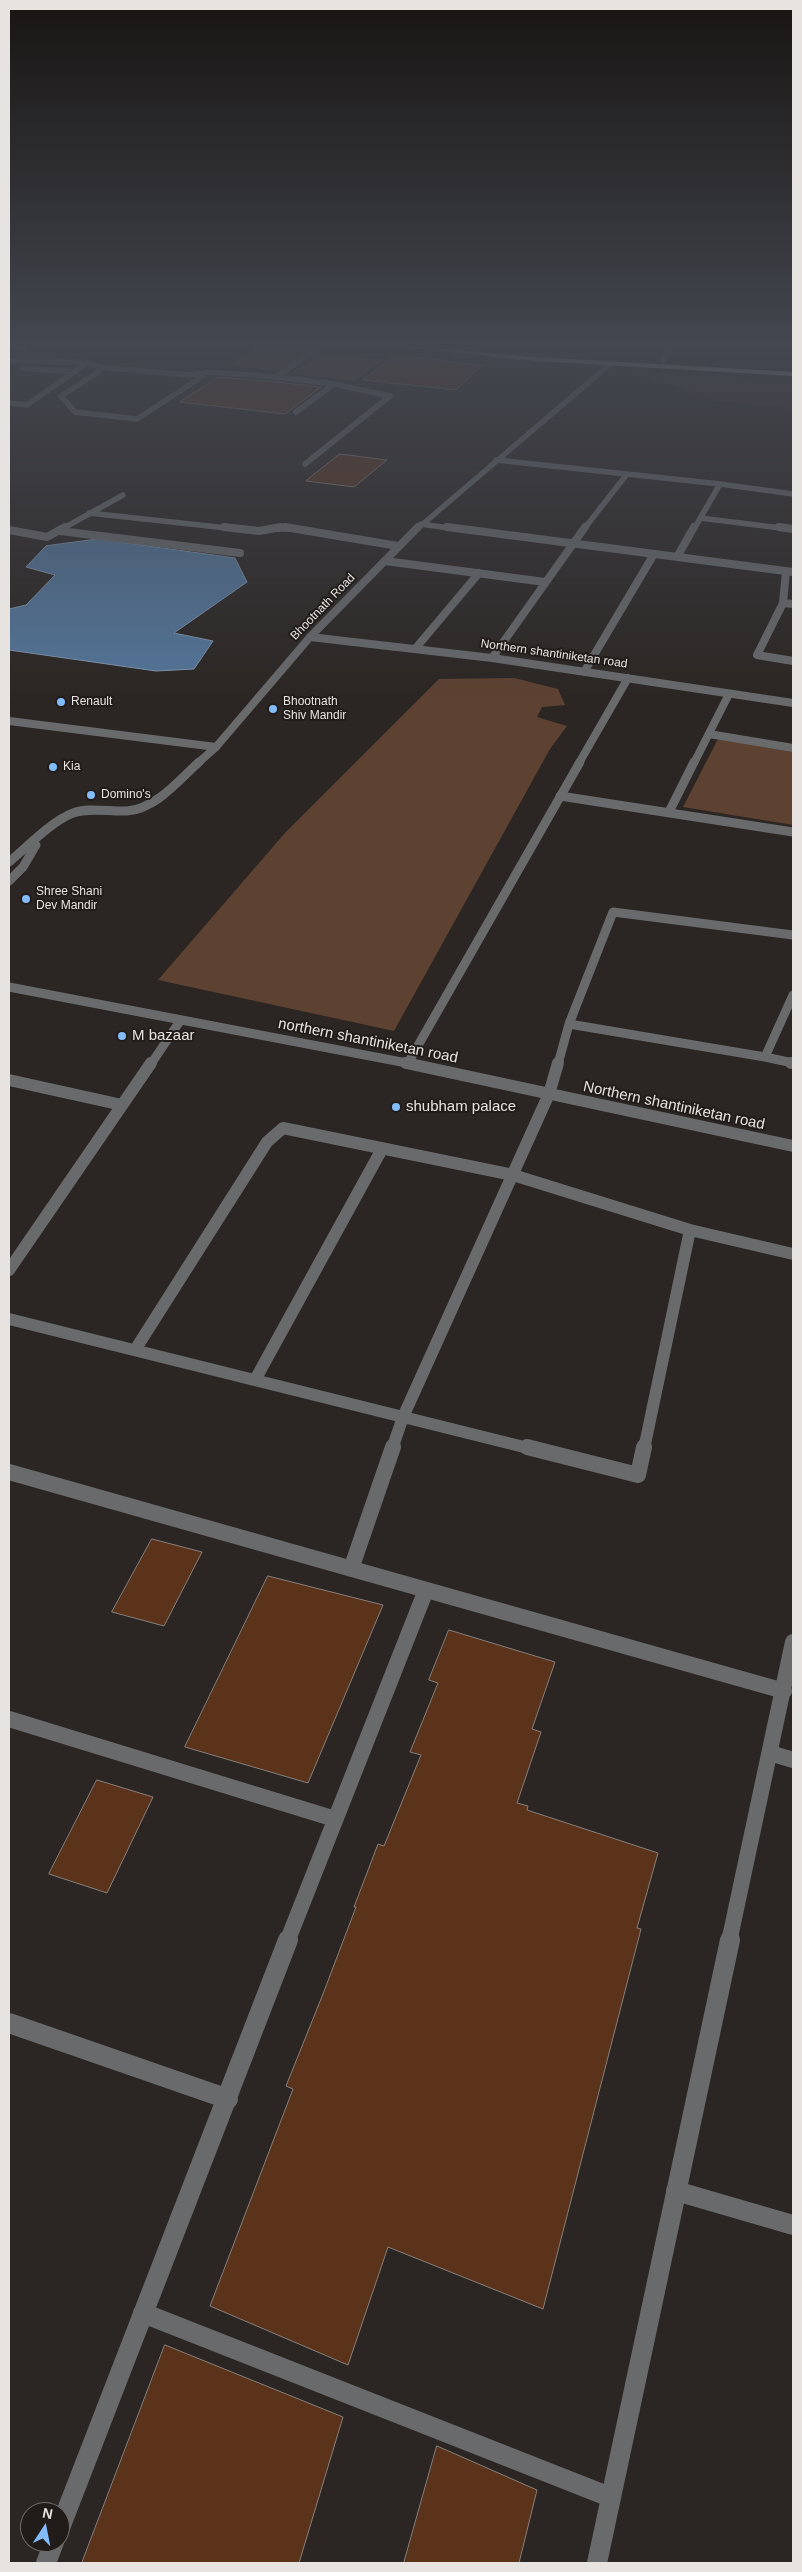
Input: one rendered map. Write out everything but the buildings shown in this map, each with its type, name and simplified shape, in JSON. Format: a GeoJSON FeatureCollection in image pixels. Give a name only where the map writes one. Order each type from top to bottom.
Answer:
{"type":"FeatureCollection","features":[{"type":"Feature","properties":{"kind":"street","name":"Bhootnath Road"},"geometry":{"type":"LineString","coordinates":[[9,864],[64,818],[75,812],[129,811],[144,807],[160,797],[216,746],[310,637],[398,546],[490,465]]}},
{"type":"Feature","properties":{"kind":"street"},"geometry":{"type":"LineString","coordinates":[[543,465],[720,484],[793,494]]}},
{"type":"Feature","properties":{"kind":"street"},"geometry":{"type":"LineString","coordinates":[[492,658],[572,544],[627,474]]}},
{"type":"Feature","properties":{"kind":"street"},"geometry":{"type":"LineString","coordinates":[[677,557],[720,484]]}},
{"type":"Feature","properties":{"kind":"street"},"geometry":{"type":"LineString","coordinates":[[9,530],[47,537],[60,532],[122,495]]}},
{"type":"Feature","properties":{"kind":"street"},"geometry":{"type":"LineString","coordinates":[[90,513],[259,531],[283,527],[398,546]]}},
{"type":"Feature","properties":{"kind":"street"},"geometry":{"type":"LineString","coordinates":[[700,518],[793,529]]}},
{"type":"Feature","properties":{"kind":"street"},"geometry":{"type":"LineString","coordinates":[[421,524],[790,572],[783,603],[757,655],[793,661]]}},
{"type":"Feature","properties":{"kind":"street"},"geometry":{"type":"LineString","coordinates":[[60,532],[240,553]]}},
{"type":"Feature","properties":{"kind":"street"},"geometry":{"type":"LineString","coordinates":[[584,672],[654,554]]}},
{"type":"Feature","properties":{"kind":"street"},"geometry":{"type":"LineString","coordinates":[[385,560],[545,582]]}},
{"type":"Feature","properties":{"kind":"street"},"geometry":{"type":"LineString","coordinates":[[415,649],[479,573]]}},
{"type":"Feature","properties":{"kind":"street"},"geometry":{"type":"LineString","coordinates":[[783,603],[793,604]]}},
{"type":"Feature","properties":{"kind":"street","name":"Northern shantiniketan road"},"geometry":{"type":"LineString","coordinates":[[310,637],[492,658],[793,703]]}},
{"type":"Feature","properties":{"kind":"street"},"geometry":{"type":"LineString","coordinates":[[408,1063],[628,678]]}},
{"type":"Feature","properties":{"kind":"street"},"geometry":{"type":"LineString","coordinates":[[669,812],[729,694]]}},
{"type":"Feature","properties":{"kind":"street"},"geometry":{"type":"LineString","coordinates":[[9,721],[216,746]]}},
{"type":"Feature","properties":{"kind":"street"},"geometry":{"type":"LineString","coordinates":[[708,734],[793,748]]}},
{"type":"Feature","properties":{"kind":"street"},"geometry":{"type":"LineString","coordinates":[[560,796],[793,832]]}},
{"type":"Feature","properties":{"kind":"street","name":"Bhootnath Road"},"geometry":{"type":"LineString","coordinates":[[9,881],[23,867],[31,852],[46,833]]}},
{"type":"Feature","properties":{"kind":"street"},"geometry":{"type":"LineString","coordinates":[[9,864],[23,867]]}},
{"type":"Feature","properties":{"kind":"street"},"geometry":{"type":"LineString","coordinates":[[351,1569],[403,1417],[549,1094],[569,1024],[613,912],[793,935]]}},
{"type":"Feature","properties":{"kind":"street","name":"northern shantiniketan road"},"geometry":{"type":"LineString","coordinates":[[9,987],[180,1022],[408,1063],[549,1094]]}},
{"type":"Feature","properties":{"kind":"street"},"geometry":{"type":"LineString","coordinates":[[765,1057],[793,996]]}},
{"type":"Feature","properties":{"kind":"street"},"geometry":{"type":"LineString","coordinates":[[9,1270],[180,1022]]}},
{"type":"Feature","properties":{"kind":"street"},"geometry":{"type":"LineString","coordinates":[[569,1024],[793,1063]]}},
{"type":"Feature","properties":{"kind":"street"},"geometry":{"type":"LineString","coordinates":[[9,1080],[122,1105]]}},
{"type":"Feature","properties":{"kind":"street","name":"Northern shantiniketan road"},"geometry":{"type":"LineString","coordinates":[[549,1094],[793,1146]]}},
{"type":"Feature","properties":{"kind":"street"},"geometry":{"type":"LineString","coordinates":[[135,1350],[268,1142],[283,1128],[513,1175],[690,1230],[793,1254]]}},
{"type":"Feature","properties":{"kind":"street"},"geometry":{"type":"LineString","coordinates":[[255,1380],[382,1149]]}},
{"type":"Feature","properties":{"kind":"street"},"geometry":{"type":"LineString","coordinates":[[9,1319],[638,1475],[690,1230]]}},
{"type":"Feature","properties":{"kind":"street"},"geometry":{"type":"LineString","coordinates":[[9,1472],[784,1691]]}},
{"type":"Feature","properties":{"kind":"street"},"geometry":{"type":"LineString","coordinates":[[70,2502],[335,1819],[426,1590]]}},
{"type":"Feature","properties":{"kind":"street"},"geometry":{"type":"LineString","coordinates":[[597,2563],[793,1642]]}},
{"type":"Feature","properties":{"kind":"street"},"geometry":{"type":"LineString","coordinates":[[9,1718],[335,1819]]}},
{"type":"Feature","properties":{"kind":"street"},"geometry":{"type":"LineString","coordinates":[[770,1753],[793,1760]]}},
{"type":"Feature","properties":{"kind":"street"},"geometry":{"type":"LineString","coordinates":[[9,2022],[228,2099]]}},
{"type":"Feature","properties":{"kind":"street"},"geometry":{"type":"LineString","coordinates":[[676,2191],[793,2224]]}},
{"type":"Feature","properties":{"kind":"street"},"geometry":{"type":"LineString","coordinates":[[144,2313],[610,2497]]}},
{"type":"Feature","properties":{"kind":"shaded area"},"geometry":{"type":"Polygon","coordinates":[[[514,678],[558,689],[565,705],[542,707],[537,717],[567,726],[550,749],[394,1031],[158,980],[284,834],[439,679],[514,678]]]}},
{"type":"Feature","properties":{"kind":"shaded area"},"geometry":{"type":"Polygon","coordinates":[[[718,739],[793,752],[793,825],[683,807],[718,739]]]}},
{"type":"Feature","properties":{"kind":"water"},"geometry":{"type":"Polygon","coordinates":[[[98,539],[235,558],[247,582],[174,633],[213,641],[194,669],[156,671],[9,650],[9,609],[26,605],[55,575],[26,567],[46,546],[98,539]]]}},
{"type":"Feature","properties":{"kind":"place","name":"Renault"},"geometry":{"type":"Point","coordinates":[61,702]}},
{"type":"Feature","properties":{"kind":"place","name":"Bhootnath Shiv Mandir"},"geometry":{"type":"Point","coordinates":[273,709]}},
{"type":"Feature","properties":{"kind":"place","name":"Kia"},"geometry":{"type":"Point","coordinates":[53,767]}},
{"type":"Feature","properties":{"kind":"place","name":"Domino's"},"geometry":{"type":"Point","coordinates":[91,795]}},
{"type":"Feature","properties":{"kind":"place","name":"Shree Shani Dev Mandir"},"geometry":{"type":"Point","coordinates":[26,899]}},
{"type":"Feature","properties":{"kind":"place","name":"M bazaar"},"geometry":{"type":"Point","coordinates":[122,1036]}},
{"type":"Feature","properties":{"kind":"place","name":"shubham palace"},"geometry":{"type":"Point","coordinates":[396,1107]}}]}
